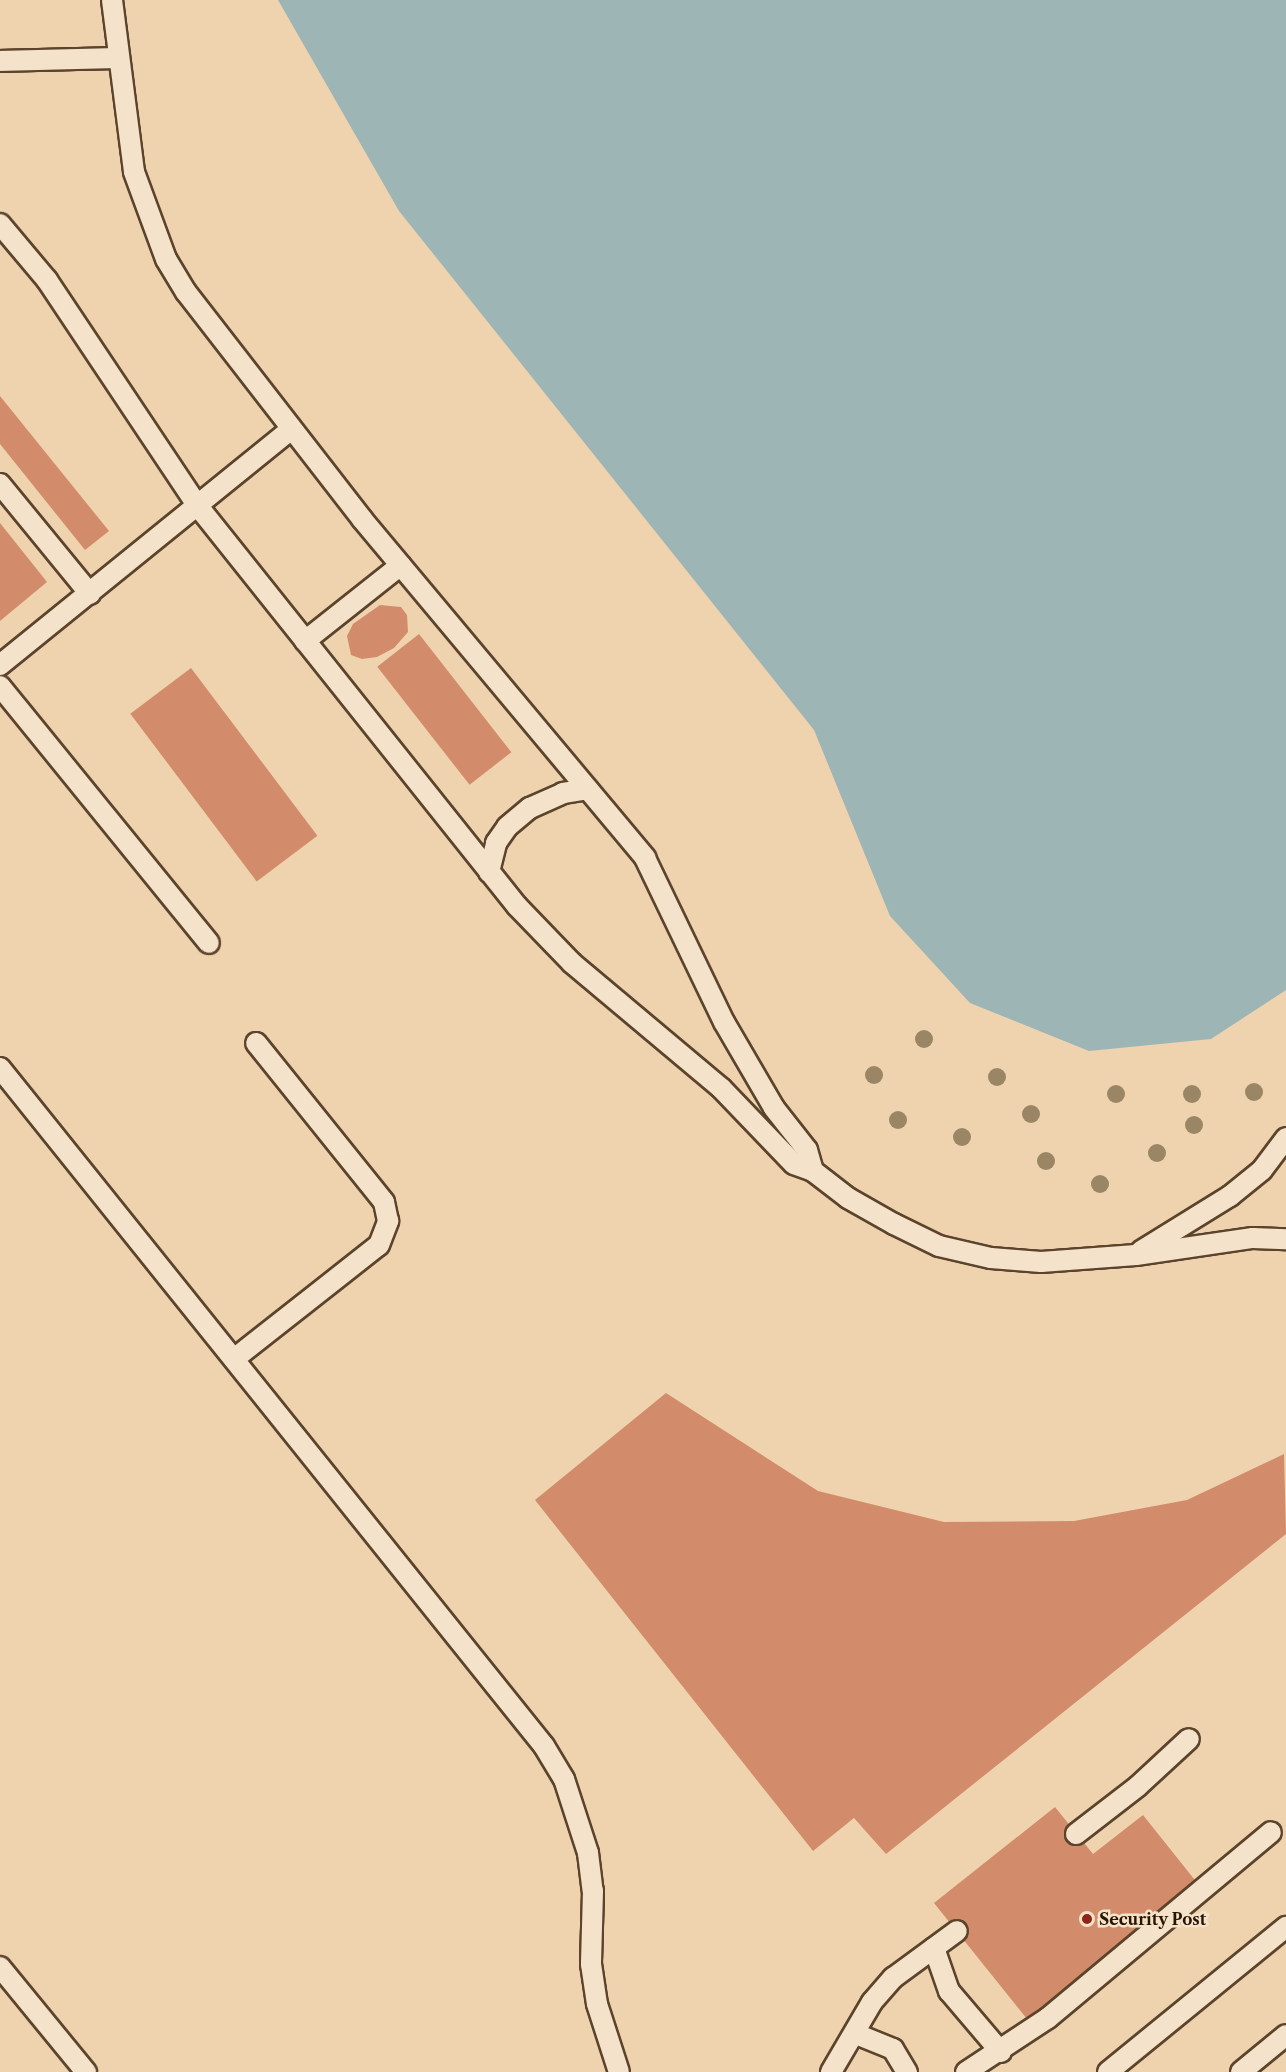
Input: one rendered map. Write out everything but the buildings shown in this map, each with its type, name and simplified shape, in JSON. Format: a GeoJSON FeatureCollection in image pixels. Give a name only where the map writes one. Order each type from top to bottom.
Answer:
{"type":"FeatureCollection","features":[{"type":"Feature","properties":{"kind":"lane"},"geometry":{"type":"LineString","coordinates":[[112,0],[117,58],[134,172],[166,259],[214,333],[401,566],[627,833],[659,881],[724,1022],[774,1108],[807,1150],[813,1171]]}},
{"type":"Feature","properties":{"kind":"lane"},"geometry":{"type":"LineString","coordinates":[[0,61],[117,58]]}},
{"type":"Feature","properties":{"kind":"lane"},"geometry":{"type":"LineString","coordinates":[[0,224],[47,280],[197,505],[489,872],[566,957],[721,1088],[794,1164],[813,1171],[848,1198],[939,1246],[991,1258],[1041,1262],[1136,1255],[1242,1240],[1286,1239]]}},
{"type":"Feature","properties":{"kind":"lane"},"geometry":{"type":"LineString","coordinates":[[0,665],[291,429]]}},
{"type":"Feature","properties":{"kind":"lane"},"geometry":{"type":"LineString","coordinates":[[0,484],[90,594]]}},
{"type":"Feature","properties":{"kind":"lane"},"geometry":{"type":"LineString","coordinates":[[305,641],[401,566]]}},
{"type":"Feature","properties":{"kind":"lane"},"geometry":{"type":"LineString","coordinates":[[0,686],[209,943]]}},
{"type":"Feature","properties":{"kind":"lane"},"geometry":{"type":"LineString","coordinates":[[489,872],[496,843],[507,826],[530,808],[563,793],[588,789]]}},
{"type":"Feature","properties":{"kind":"lane"},"geometry":{"type":"LineString","coordinates":[[234,1359],[379,1245],[388,1221],[384,1202],[256,1043]]}},
{"type":"Feature","properties":{"kind":"lane"},"geometry":{"type":"LineString","coordinates":[[0,1068],[544,1746],[564,1779],[588,1852],[593,1891],[591,1964],[597,2004],[619,2072]]}},
{"type":"Feature","properties":{"kind":"lane"},"geometry":{"type":"LineString","coordinates":[[1136,1255],[1230,1196],[1262,1170],[1286,1137]]}},
{"type":"Feature","properties":{"kind":"lane"},"geometry":{"type":"LineString","coordinates":[[1077,1834],[1138,1786],[1188,1739]]}},
{"type":"Feature","properties":{"kind":"lane"},"geometry":{"type":"LineString","coordinates":[[966,2072],[1000,2052],[1208,1888],[1271,1832]]}},
{"type":"Feature","properties":{"kind":"lane"},"geometry":{"type":"LineString","coordinates":[[831,2072],[856,2034],[872,2002],[893,1978],[957,1931]]}},
{"type":"Feature","properties":{"kind":"lane"},"geometry":{"type":"LineString","coordinates":[[1108,2072],[1283,1935]]}},
{"type":"Feature","properties":{"kind":"lane"},"geometry":{"type":"LineString","coordinates":[[934,1948],[950,1991],[1000,2052]]}},
{"type":"Feature","properties":{"kind":"lane"},"geometry":{"type":"LineString","coordinates":[[0,1967],[86,2072]]}},
{"type":"Feature","properties":{"kind":"lane"},"geometry":{"type":"LineString","coordinates":[[856,2034],[893,2049],[907,2072]]}},
{"type":"Feature","properties":{"kind":"lane"},"geometry":{"type":"LineString","coordinates":[[1241,2072],[1286,2036]]}},
{"type":"Feature","properties":{"kind":"water"},"geometry":{"type":"Polygon","coordinates":[[[278,0],[1286,0],[1286,990],[1211,1039],[1089,1051],[970,1003],[890,916],[814,730],[399,211],[278,0]]]}},
{"type":"Feature","properties":{"kind":"place","name":"Security Post"},"geometry":{"type":"Point","coordinates":[1087,1919]}}]}
